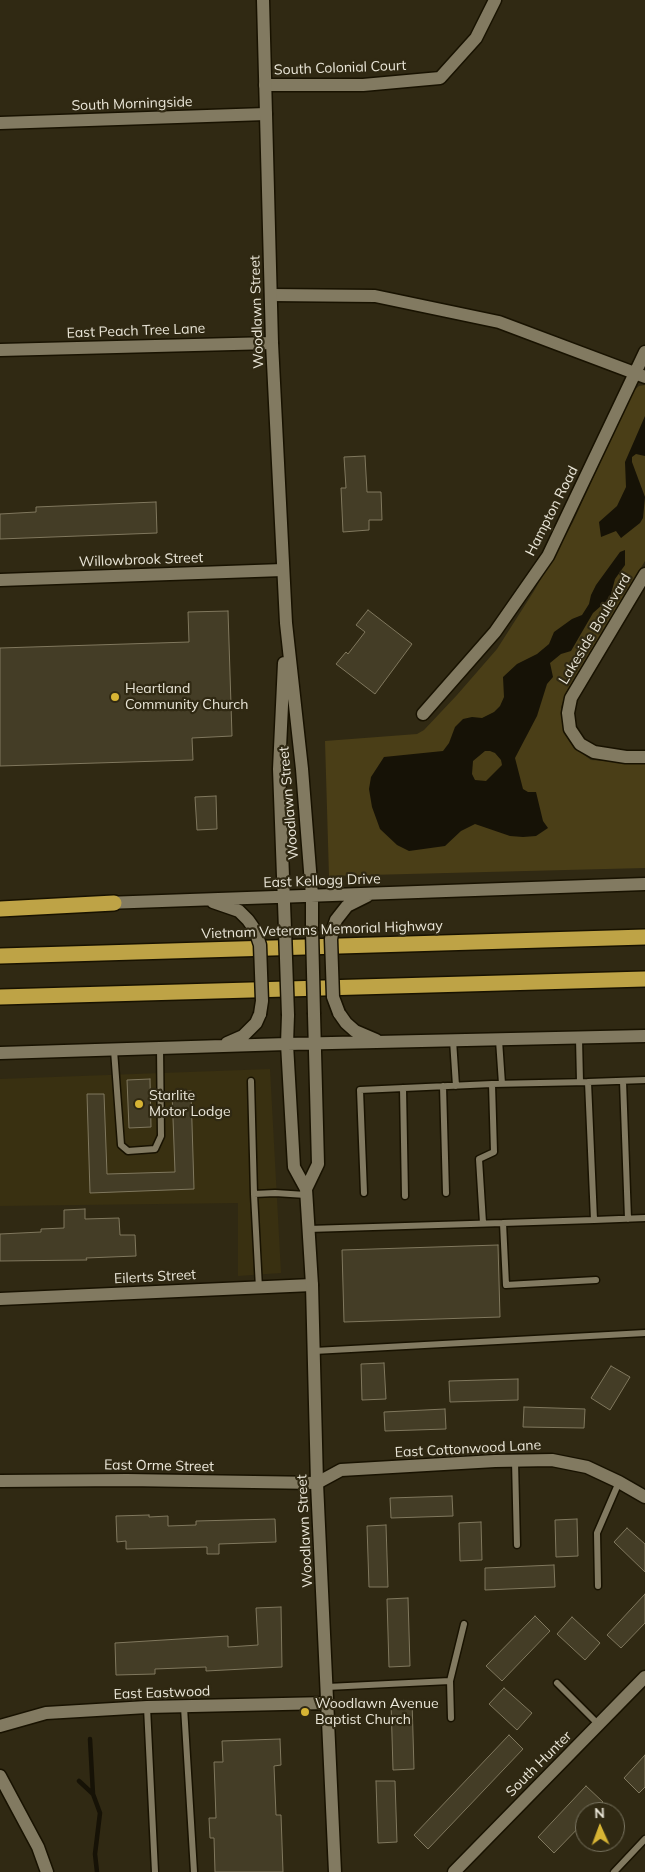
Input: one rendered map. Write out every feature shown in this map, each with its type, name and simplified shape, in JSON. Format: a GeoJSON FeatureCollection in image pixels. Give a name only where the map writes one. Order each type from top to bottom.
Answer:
{"type":"FeatureCollection","features":[{"type":"Feature","properties":{"kind":"highway"},"geometry":{"type":"LineString","coordinates":[[0,909],[114,903]]}},
{"type":"Feature","properties":{"kind":"highway","name":"Vietnam Veterans Memorial Highway"},"geometry":{"type":"LineString","coordinates":[[0,956],[645,937]]}},
{"type":"Feature","properties":{"kind":"highway"},"geometry":{"type":"LineString","coordinates":[[0,997],[645,979]]}},
{"type":"Feature","properties":{"kind":"street","name":"Woodlawn Street"},"geometry":{"type":"LineString","coordinates":[[263,0],[272,343],[283,570],[286,623],[302,769],[312,896],[318,1164],[306,1192]]}},
{"type":"Feature","properties":{"kind":"street","name":"South Colonial Court"},"geometry":{"type":"LineString","coordinates":[[265,86],[363,85],[440,78],[476,38],[495,0]]}},
{"type":"Feature","properties":{"kind":"street","name":"South Morningside"},"geometry":{"type":"LineString","coordinates":[[0,123],[266,114]]}},
{"type":"Feature","properties":{"kind":"street"},"geometry":{"type":"LineString","coordinates":[[271,295],[375,296],[499,322],[640,375]]}},
{"type":"Feature","properties":{"kind":"street","name":"East Peach Tree Lane"},"geometry":{"type":"LineString","coordinates":[[0,350],[272,343]]}},
{"type":"Feature","properties":{"kind":"street","name":"Hampton Road"},"geometry":{"type":"LineString","coordinates":[[423,714],[495,632],[548,556],[640,375],[645,352]]}},
{"type":"Feature","properties":{"kind":"street","name":"Willowbrook Street"},"geometry":{"type":"LineString","coordinates":[[0,580],[283,570]]}},
{"type":"Feature","properties":{"kind":"street","name":"Lakeside Boulevard"},"geometry":{"type":"LineString","coordinates":[[645,574],[571,698],[568,713],[570,729],[580,744],[594,752],[626,757],[645,757]]}},
{"type":"Feature","properties":{"kind":"street","name":"Woodlawn Street"},"geometry":{"type":"LineString","coordinates":[[286,623],[280,770],[288,1044],[294,1167],[306,1192],[312,1285],[317,1483],[335,1872]]}},
{"type":"Feature","properties":{"kind":"street","name":"East Kellogg Drive"},"geometry":{"type":"LineString","coordinates":[[0,902],[114,903],[645,884]]}},
{"type":"Feature","properties":{"kind":"street"},"geometry":{"type":"LineString","coordinates":[[372,894],[348,906],[336,920],[331,939],[333,997],[338,1013],[346,1023],[355,1031],[382,1042]]}},
{"type":"Feature","properties":{"kind":"street"},"geometry":{"type":"LineString","coordinates":[[209,900],[239,911],[255,930],[260,945],[262,1001],[260,1014],[256,1022],[243,1036],[220,1046]]}},
{"type":"Feature","properties":{"kind":"street"},"geometry":{"type":"LineString","coordinates":[[0,1053],[645,1036]]}},
{"type":"Feature","properties":{"kind":"street","name":"Eilerts Street"},"geometry":{"type":"LineString","coordinates":[[0,1299],[312,1285]]}},
{"type":"Feature","properties":{"kind":"street","name":"East Cottonwood Lane"},"geometry":{"type":"LineString","coordinates":[[317,1483],[341,1470],[552,1460],[587,1467],[645,1497]]}},
{"type":"Feature","properties":{"kind":"street","name":"East Orme Street"},"geometry":{"type":"LineString","coordinates":[[0,1481],[127,1480],[317,1483]]}},
{"type":"Feature","properties":{"kind":"street","name":"South Hunter"},"geometry":{"type":"LineString","coordinates":[[454,1872],[645,1677]]}},
{"type":"Feature","properties":{"kind":"street","name":"East Eastwood"},"geometry":{"type":"LineString","coordinates":[[0,1726],[46,1713],[147,1707],[328,1703]]}},
{"type":"Feature","properties":{"kind":"street"},"geometry":{"type":"LineString","coordinates":[[0,1776],[38,1847],[47,1872]]}},
{"type":"Feature","properties":{"kind":"lane"},"geometry":{"type":"LineString","coordinates":[[579,1038],[580,1082]]}},
{"type":"Feature","properties":{"kind":"lane"},"geometry":{"type":"LineString","coordinates":[[453,1040],[456,1086]]}},
{"type":"Feature","properties":{"kind":"lane"},"geometry":{"type":"LineString","coordinates":[[499,1040],[502,1084]]}},
{"type":"Feature","properties":{"kind":"lane"},"geometry":{"type":"LineString","coordinates":[[114,1050],[121,1145],[128,1151],[156,1149],[161,1136],[160,1048]]}},
{"type":"Feature","properties":{"kind":"lane"},"geometry":{"type":"LineString","coordinates":[[364,1193],[360,1090],[645,1080]]}},
{"type":"Feature","properties":{"kind":"lane"},"geometry":{"type":"LineString","coordinates":[[251,1081],[259,1288]]}},
{"type":"Feature","properties":{"kind":"lane"},"geometry":{"type":"LineString","coordinates":[[623,1081],[628,1219]]}},
{"type":"Feature","properties":{"kind":"lane"},"geometry":{"type":"LineString","coordinates":[[588,1082],[594,1220]]}},
{"type":"Feature","properties":{"kind":"lane"},"geometry":{"type":"LineString","coordinates":[[483,1223],[479,1159],[494,1152],[492,1084]]}},
{"type":"Feature","properties":{"kind":"lane"},"geometry":{"type":"LineString","coordinates":[[444,1086],[446,1193]]}},
{"type":"Feature","properties":{"kind":"lane"},"geometry":{"type":"LineString","coordinates":[[403,1088],[404,1196]]}},
{"type":"Feature","properties":{"kind":"lane"},"geometry":{"type":"LineString","coordinates":[[254,1194],[306,1192]]}},
{"type":"Feature","properties":{"kind":"lane"},"geometry":{"type":"LineString","coordinates":[[308,1229],[645,1218]]}},
{"type":"Feature","properties":{"kind":"lane"},"geometry":{"type":"LineString","coordinates":[[503,1223],[506,1285],[596,1280]]}},
{"type":"Feature","properties":{"kind":"lane"},"geometry":{"type":"LineString","coordinates":[[314,1351],[645,1333]]}},
{"type":"Feature","properties":{"kind":"lane"},"geometry":{"type":"LineString","coordinates":[[515,1461],[516,1545]]}},
{"type":"Feature","properties":{"kind":"lane"},"geometry":{"type":"LineString","coordinates":[[598,1586],[597,1534],[619,1482]]}},
{"type":"Feature","properties":{"kind":"lane"},"geometry":{"type":"LineString","coordinates":[[451,1718],[450,1681],[464,1624]]}},
{"type":"Feature","properties":{"kind":"lane"},"geometry":{"type":"LineString","coordinates":[[327,1687],[450,1681]]}},
{"type":"Feature","properties":{"kind":"lane"},"geometry":{"type":"LineString","coordinates":[[557,1683],[599,1725]]}},
{"type":"Feature","properties":{"kind":"lane"},"geometry":{"type":"LineString","coordinates":[[147,1707],[155,1872]]}},
{"type":"Feature","properties":{"kind":"lane"},"geometry":{"type":"LineString","coordinates":[[184,1707],[194,1872]]}},
{"type":"Feature","properties":{"kind":"lane"},"geometry":{"type":"LineString","coordinates":[[614,1872],[645,1839]]}},
{"type":"Feature","properties":{"kind":"shaded area"},"geometry":{"type":"Polygon","coordinates":[[[645,385],[645,561],[566,693],[561,707],[567,736],[577,750],[591,760],[645,763],[645,868],[329,876],[325,741],[417,734],[424,730],[457,695],[497,649],[534,591],[573,522],[633,391],[639,386],[645,385]]]}},
{"type":"Feature","properties":{"kind":"shaded area"},"geometry":{"type":"Polygon","coordinates":[[[645,416],[645,456],[636,454],[632,457],[632,462],[645,497],[643,518],[640,523],[621,538],[616,531],[601,537],[599,522],[617,506],[626,487],[625,462],[645,416]]]}},
{"type":"Feature","properties":{"kind":"shaded area"},"geometry":{"type":"Polygon","coordinates":[[[625,550],[625,565],[615,579],[610,598],[593,613],[571,651],[561,654],[550,663],[553,677],[547,684],[537,716],[515,758],[523,789],[528,792],[536,792],[543,821],[548,828],[536,836],[523,837],[510,836],[475,824],[461,831],[445,846],[409,851],[397,845],[380,829],[372,807],[369,789],[371,777],[384,757],[443,751],[449,743],[455,727],[463,719],[472,717],[482,718],[494,712],[500,706],[504,697],[503,677],[517,664],[537,654],[549,644],[554,632],[572,619],[582,615],[589,604],[596,585],[620,552],[625,550]],[[485,751],[473,761],[472,774],[475,780],[486,781],[502,765],[501,760],[495,753],[485,751]]]}},
{"type":"Feature","properties":{"kind":"shaded area"},"geometry":{"type":"Polygon","coordinates":[[[270,1069],[281,1273],[238,1276],[238,1203],[0,1206],[0,1079],[270,1069]]]}},
{"type":"Feature","properties":{"kind":"building"},"geometry":{"type":"Polygon","coordinates":[[[365,456],[367,492],[381,492],[382,520],[369,520],[369,530],[343,532],[341,488],[346,488],[344,457],[365,456]]]}},
{"type":"Feature","properties":{"kind":"building"},"geometry":{"type":"Polygon","coordinates":[[[156,502],[157,533],[0,539],[0,514],[36,512],[36,507],[156,502]]]}},
{"type":"Feature","properties":{"kind":"building"},"geometry":{"type":"Polygon","coordinates":[[[368,610],[412,644],[375,694],[336,664],[346,652],[348,654],[365,632],[356,625],[368,610]]]}},
{"type":"Feature","properties":{"kind":"building"},"geometry":{"type":"Polygon","coordinates":[[[228,611],[232,736],[192,738],[193,760],[0,766],[0,648],[189,642],[188,612],[228,611]]]}},
{"type":"Feature","properties":{"kind":"building"},"geometry":{"type":"Polygon","coordinates":[[[216,796],[217,829],[197,830],[195,797],[216,796]]]}},
{"type":"Feature","properties":{"kind":"building","name":"Starlite Motor Lodge"},"geometry":{"type":"Polygon","coordinates":[[[150,1079],[151,1127],[129,1128],[127,1080],[150,1079]]]}},
{"type":"Feature","properties":{"kind":"building"},"geometry":{"type":"Polygon","coordinates":[[[191,1091],[194,1189],[90,1193],[87,1094],[104,1094],[107,1174],[175,1172],[172,1092],[191,1091]]]}},
{"type":"Feature","properties":{"kind":"building"},"geometry":{"type":"Polygon","coordinates":[[[85,1209],[85,1219],[119,1218],[120,1235],[135,1235],[136,1256],[86,1258],[87,1260],[0,1261],[0,1234],[41,1232],[41,1229],[64,1228],[64,1210],[85,1209]]]}},
{"type":"Feature","properties":{"kind":"building"},"geometry":{"type":"Polygon","coordinates":[[[498,1245],[500,1317],[344,1322],[342,1250],[498,1245]]]}},
{"type":"Feature","properties":{"kind":"building"},"geometry":{"type":"Polygon","coordinates":[[[384,1363],[386,1399],[362,1400],[361,1364],[384,1363]]]}},
{"type":"Feature","properties":{"kind":"building"},"geometry":{"type":"Polygon","coordinates":[[[611,1366],[630,1377],[610,1410],[591,1398],[611,1366]]]}},
{"type":"Feature","properties":{"kind":"building"},"geometry":{"type":"Polygon","coordinates":[[[518,1379],[518,1400],[450,1402],[449,1381],[518,1379]]]}},
{"type":"Feature","properties":{"kind":"building"},"geometry":{"type":"Polygon","coordinates":[[[524,1407],[585,1409],[584,1428],[523,1427],[524,1407]]]}},
{"type":"Feature","properties":{"kind":"building"},"geometry":{"type":"Polygon","coordinates":[[[445,1409],[446,1429],[385,1431],[384,1412],[445,1409]]]}},
{"type":"Feature","properties":{"kind":"building"},"geometry":{"type":"Polygon","coordinates":[[[452,1496],[453,1516],[391,1518],[390,1498],[452,1496]]]}},
{"type":"Feature","properties":{"kind":"building"},"geometry":{"type":"Polygon","coordinates":[[[149,1515],[149,1517],[168,1516],[168,1526],[196,1525],[196,1521],[275,1519],[276,1542],[219,1544],[219,1554],[207,1554],[207,1547],[126,1549],[126,1541],[117,1542],[116,1516],[149,1515]]]}},
{"type":"Feature","properties":{"kind":"building"},"geometry":{"type":"Polygon","coordinates":[[[577,1519],[578,1556],[556,1557],[555,1520],[577,1519]]]}},
{"type":"Feature","properties":{"kind":"building"},"geometry":{"type":"Polygon","coordinates":[[[481,1522],[482,1560],[460,1561],[459,1523],[481,1522]]]}},
{"type":"Feature","properties":{"kind":"building"},"geometry":{"type":"Polygon","coordinates":[[[386,1525],[388,1587],[369,1587],[367,1526],[386,1525]]]}},
{"type":"Feature","properties":{"kind":"building"},"geometry":{"type":"Polygon","coordinates":[[[627,1528],[645,1544],[645,1572],[614,1542],[627,1528]]]}},
{"type":"Feature","properties":{"kind":"building"},"geometry":{"type":"Polygon","coordinates":[[[554,1565],[555,1587],[485,1590],[485,1568],[554,1565]]]}},
{"type":"Feature","properties":{"kind":"building"},"geometry":{"type":"Polygon","coordinates":[[[645,1594],[645,1623],[621,1648],[607,1635],[645,1594]]]}},
{"type":"Feature","properties":{"kind":"building"},"geometry":{"type":"Polygon","coordinates":[[[408,1598],[410,1666],[389,1667],[387,1599],[408,1598]]]}},
{"type":"Feature","properties":{"kind":"building"},"geometry":{"type":"Polygon","coordinates":[[[281,1607],[282,1667],[206,1671],[206,1667],[155,1669],[155,1674],[116,1675],[115,1643],[228,1636],[228,1647],[258,1645],[256,1608],[281,1607]]]}},
{"type":"Feature","properties":{"kind":"building"},"geometry":{"type":"Polygon","coordinates":[[[535,1616],[550,1631],[502,1681],[486,1666],[535,1616]]]}},
{"type":"Feature","properties":{"kind":"building"},"geometry":{"type":"Polygon","coordinates":[[[572,1617],[600,1643],[585,1660],[557,1634],[572,1617]]]}},
{"type":"Feature","properties":{"kind":"building"},"geometry":{"type":"Polygon","coordinates":[[[504,1688],[532,1713],[517,1730],[489,1704],[504,1688]]]}},
{"type":"Feature","properties":{"kind":"building"},"geometry":{"type":"Polygon","coordinates":[[[412,1700],[414,1769],[393,1770],[391,1701],[412,1700]]]}},
{"type":"Feature","properties":{"kind":"building"},"geometry":{"type":"Polygon","coordinates":[[[509,1735],[523,1749],[428,1849],[414,1835],[509,1735]]]}},
{"type":"Feature","properties":{"kind":"building"},"geometry":{"type":"Polygon","coordinates":[[[280,1739],[281,1765],[274,1766],[276,1815],[281,1815],[283,1872],[215,1872],[214,1838],[210,1838],[209,1818],[216,1818],[214,1762],[223,1762],[222,1741],[280,1739]]]}},
{"type":"Feature","properties":{"kind":"building"},"geometry":{"type":"Polygon","coordinates":[[[645,1755],[645,1787],[639,1793],[624,1778],[645,1755]]]}},
{"type":"Feature","properties":{"kind":"building"},"geometry":{"type":"Polygon","coordinates":[[[376,1781],[395,1781],[397,1842],[378,1843],[376,1781]]]}},
{"type":"Feature","properties":{"kind":"building"},"geometry":{"type":"Polygon","coordinates":[[[586,1786],[603,1802],[575,1802],[575,1831],[554,1853],[538,1837],[586,1786]]]}},
{"type":"Feature","properties":{"kind":"waterway"},"geometry":{"type":"LineString","coordinates":[[90,1739],[93,1794]]}},
{"type":"Feature","properties":{"kind":"waterway"},"geometry":{"type":"LineString","coordinates":[[79,1781],[93,1794],[100,1813],[95,1854],[97,1872]]}},
{"type":"Feature","properties":{"kind":"place","name":"Heartland Community Church"},"geometry":{"type":"Point","coordinates":[115,697]}},
{"type":"Feature","properties":{"kind":"place","name":"Starlite Motor Lodge"},"geometry":{"type":"Point","coordinates":[139,1104]}},
{"type":"Feature","properties":{"kind":"place","name":"Woodlawn Avenue Baptist Church"},"geometry":{"type":"Point","coordinates":[305,1712]}}]}
